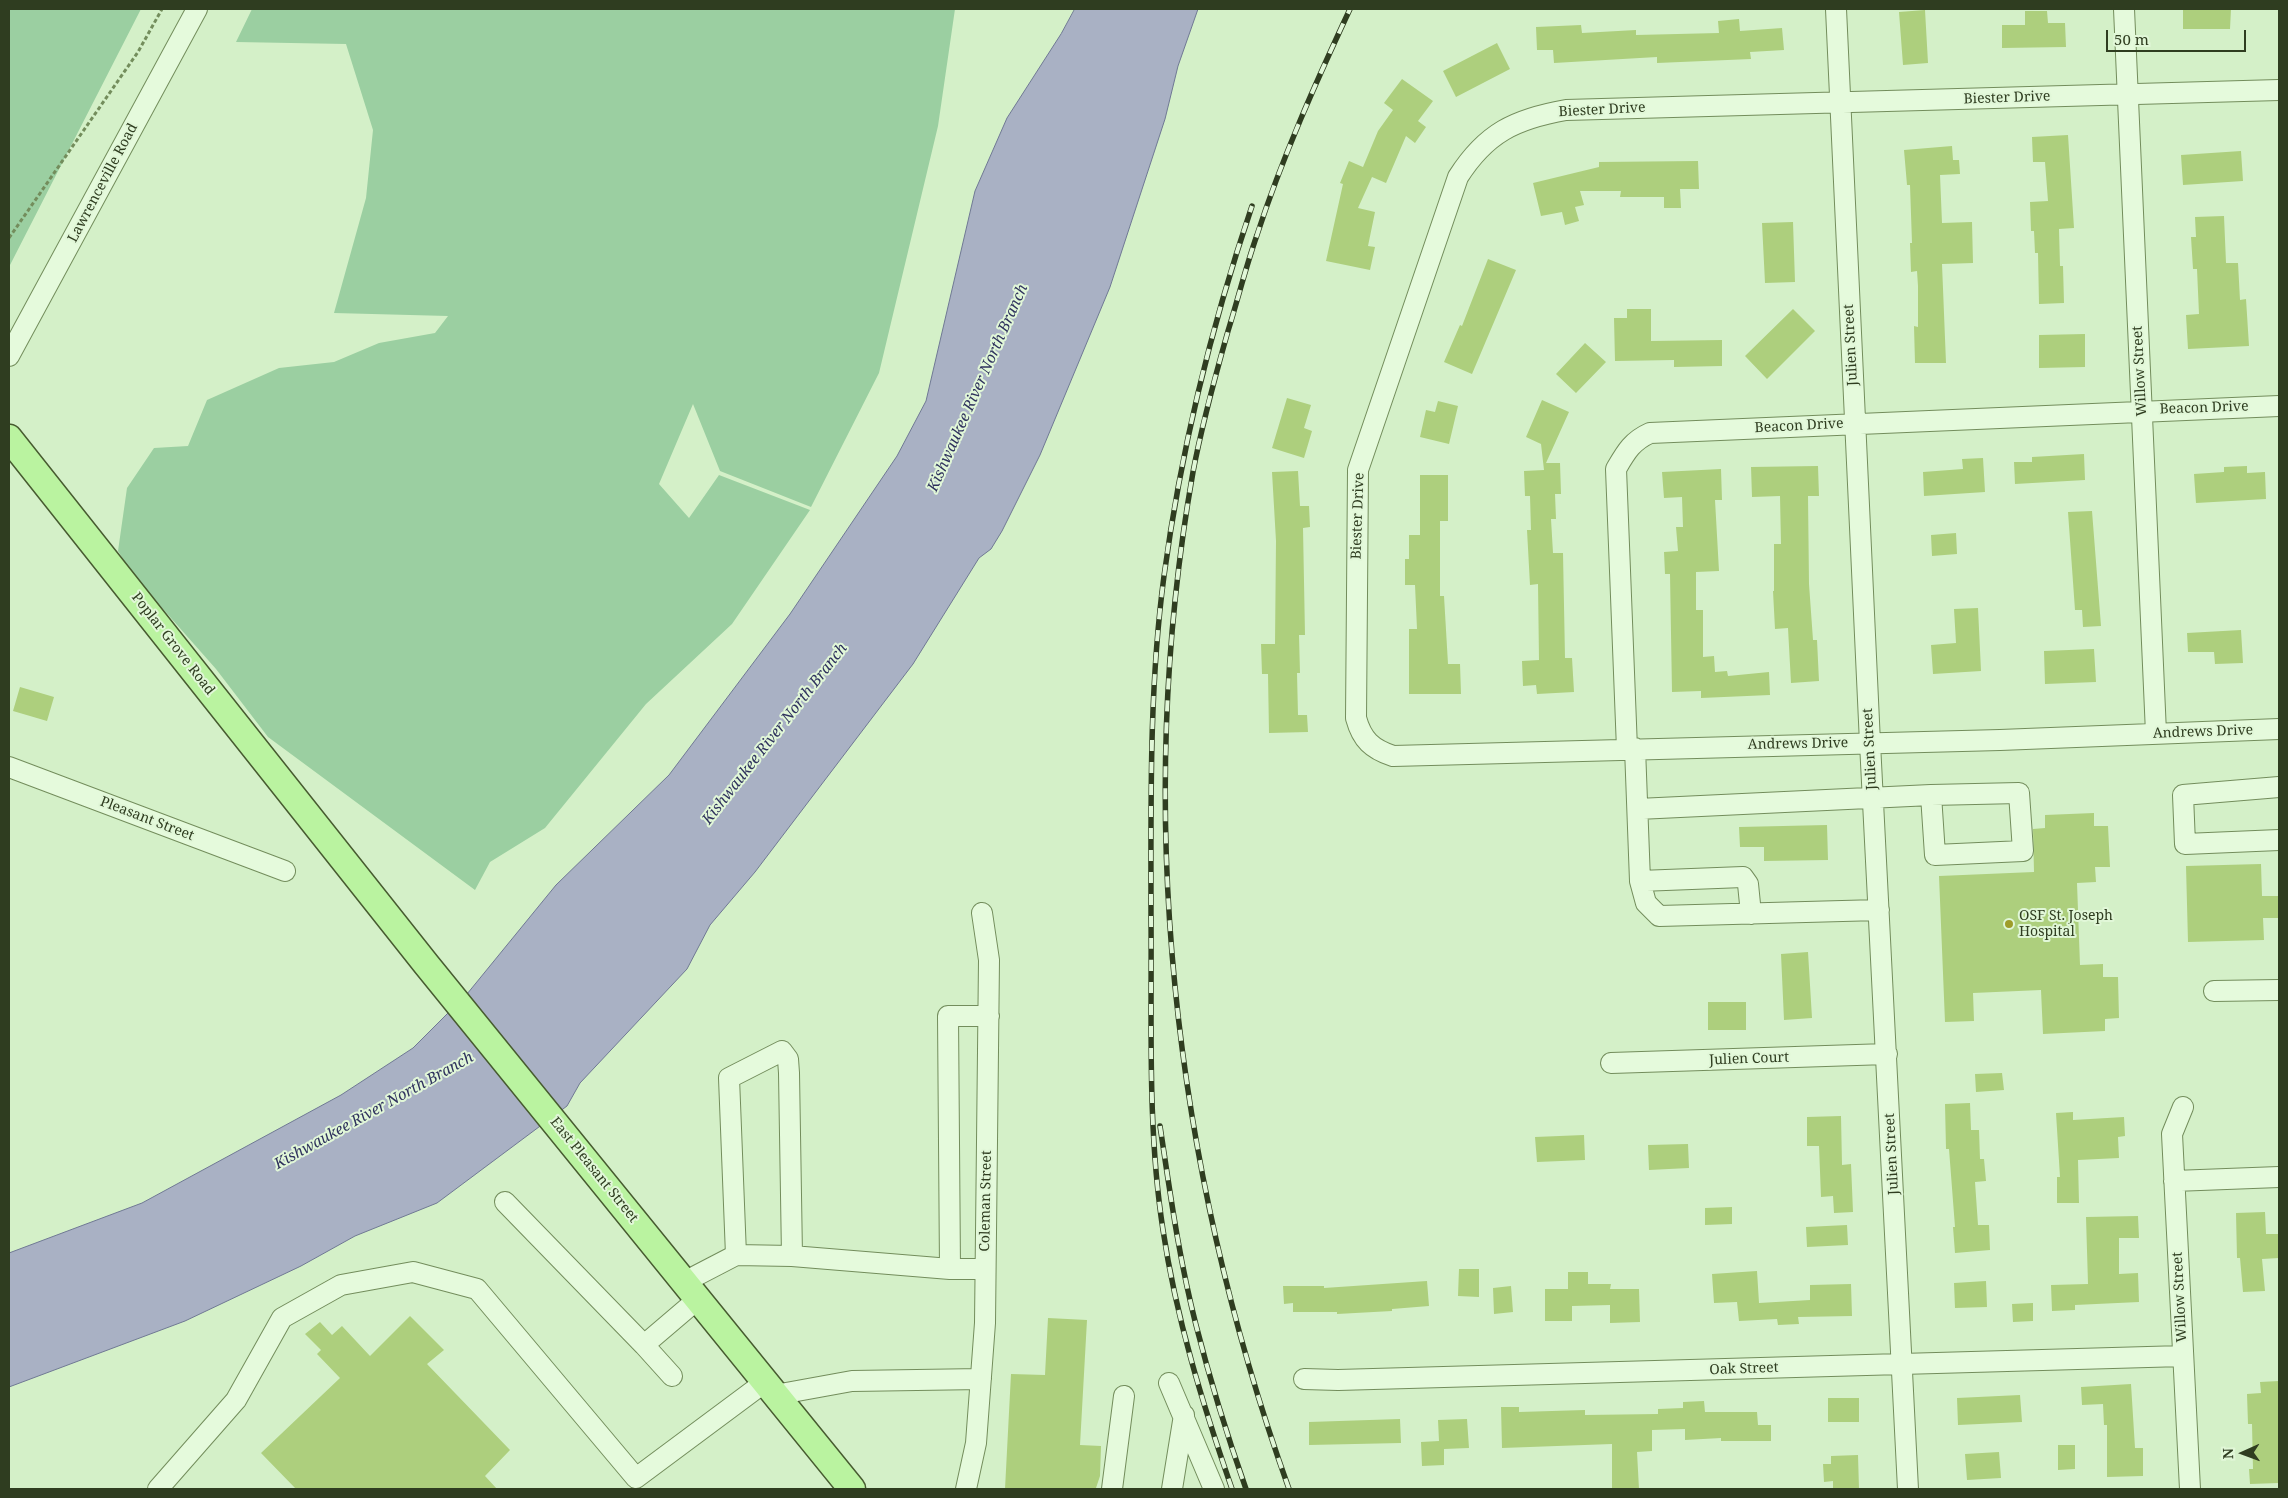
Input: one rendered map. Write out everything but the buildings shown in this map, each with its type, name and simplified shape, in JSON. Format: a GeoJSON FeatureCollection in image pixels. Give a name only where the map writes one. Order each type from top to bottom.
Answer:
{"type":"FeatureCollection","features":[{"type":"Feature","properties":{"kind":"main road","name":"Poplar Grove Road"},"geometry":{"type":"LineString","coordinates":[[9,438],[337,850]]}},
{"type":"Feature","properties":{"kind":"main road","name":"East Pleasant Street"},"geometry":{"type":"LineString","coordinates":[[337,850],[426,964],[852,1489]]}},
{"type":"Feature","properties":{"kind":"street","name":"Lawrenceville Road"},"geometry":{"type":"LineString","coordinates":[[9,356],[197,9]]}},
{"type":"Feature","properties":{"kind":"street","name":"Julien Street"},"geometry":{"type":"LineString","coordinates":[[1836,9],[1854,423],[1908,1489]]}},
{"type":"Feature","properties":{"kind":"street","name":"Willow Street"},"geometry":{"type":"LineString","coordinates":[[2124,9],[2156,733]]}},
{"type":"Feature","properties":{"kind":"street","name":"Biester Drive"},"geometry":{"type":"LineString","coordinates":[[1377,751],[1360,733],[1356,718],[1358,470],[1458,177],[1470,158],[1496,133],[1522,120],[1566,110],[2279,90]]}},
{"type":"Feature","properties":{"kind":"street"},"geometry":{"type":"LineString","coordinates":[[9,328],[33,312]]}},
{"type":"Feature","properties":{"kind":"street","name":"Beacon Drive"},"geometry":{"type":"LineString","coordinates":[[1879,910],[1659,916],[1646,904],[1640,882],[1638,809],[1631,749],[1616,468],[1629,446],[1636,439],[1650,433],[2279,406]]}},
{"type":"Feature","properties":{"kind":"street","name":"Andrews Drive"},"geometry":{"type":"LineString","coordinates":[[1377,751],[1393,756],[1452,756],[1870,742],[2000,740],[2279,729]]}},
{"type":"Feature","properties":{"kind":"street","name":"Pleasant Street"},"geometry":{"type":"LineString","coordinates":[[9,767],[284,871]]}},
{"type":"Feature","properties":{"kind":"street"},"geometry":{"type":"LineString","coordinates":[[2279,787],[2184,795],[2185,844],[2279,840]]}},
{"type":"Feature","properties":{"kind":"street"},"geometry":{"type":"LineString","coordinates":[[1638,809],[1931,795],[2019,793],[2023,851],[1935,855],[1931,795]]}},
{"type":"Feature","properties":{"kind":"street"},"geometry":{"type":"LineString","coordinates":[[1640,882],[1743,877],[1748,884],[1751,914]]}},
{"type":"Feature","properties":{"kind":"street","name":"Coleman Street"},"geometry":{"type":"LineString","coordinates":[[966,1489],[976,1443],[985,1324],[989,960],[982,913]]}},
{"type":"Feature","properties":{"kind":"street"},"geometry":{"type":"LineString","coordinates":[[2214,991],[2279,990]]}},
{"type":"Feature","properties":{"kind":"street"},"geometry":{"type":"LineString","coordinates":[[950,1269],[948,1016],[989,1016]]}},
{"type":"Feature","properties":{"kind":"street"},"geometry":{"type":"LineString","coordinates":[[736,1255],[729,1078],[782,1051],[788,1059],[789,1073],[792,1256]]}},
{"type":"Feature","properties":{"kind":"street","name":"Julien Court"},"geometry":{"type":"LineString","coordinates":[[1611,1063],[1887,1054]]}},
{"type":"Feature","properties":{"kind":"street","name":"Willow Street"},"geometry":{"type":"LineString","coordinates":[[2183,1107],[2172,1134],[2190,1489]]}},
{"type":"Feature","properties":{"kind":"street"},"geometry":{"type":"LineString","coordinates":[[2174,1181],[2279,1177]]}},
{"type":"Feature","properties":{"kind":"street"},"geometry":{"type":"LineString","coordinates":[[505,1202],[672,1376]]}},
{"type":"Feature","properties":{"kind":"street"},"geometry":{"type":"LineString","coordinates":[[644,1345],[691,1290],[736,1255],[792,1256],[950,1269],[985,1269]]}},
{"type":"Feature","properties":{"kind":"street"},"geometry":{"type":"LineString","coordinates":[[158,1489],[236,1400],[282,1318],[341,1285],[413,1272],[477,1289],[639,1483],[770,1388],[852,1382],[981,1379]]}},
{"type":"Feature","properties":{"kind":"street","name":"Oak Street"},"geometry":{"type":"LineString","coordinates":[[1304,1379],[1338,1380],[2183,1356]]}},
{"type":"Feature","properties":{"kind":"street"},"geometry":{"type":"LineString","coordinates":[[1169,1383],[1214,1489]]}},
{"type":"Feature","properties":{"kind":"street"},"geometry":{"type":"LineString","coordinates":[[1112,1489],[1124,1396]]}},
{"type":"Feature","properties":{"kind":"street"},"geometry":{"type":"LineString","coordinates":[[1172,1489],[1184,1415]]}},
{"type":"Feature","properties":{"kind":"path"},"geometry":{"type":"LineString","coordinates":[[9,238],[138,52],[162,9]]}},
{"type":"Feature","properties":{"kind":"green space"},"geometry":{"type":"Polygon","coordinates":[[[9,9],[141,9],[9,267],[9,9]]]}},
{"type":"Feature","properties":{"kind":"green space"},"geometry":{"type":"Polygon","coordinates":[[[252,9],[955,9],[938,126],[879,373],[811,507],[720,471],[693,404],[659,484],[689,518],[719,475],[810,510],[732,624],[646,704],[545,828],[490,862],[475,890],[268,737],[216,669],[132,574],[118,551],[127,488],[154,448],[188,446],[207,400],[279,368],[334,362],[379,343],[435,333],[448,316],[334,313],[366,198],[373,130],[346,44],[236,42],[252,9]]]}},
{"type":"Feature","properties":{"kind":"water","name":"Kishwaukee River North Branch"},"geometry":{"type":"Polygon","coordinates":[[[1075,9],[1198,9],[1178,66],[1165,119],[1110,287],[1040,455],[991,549],[979,558],[913,664],[755,872],[710,925],[687,969],[580,1083],[567,1106],[437,1203],[355,1236],[301,1266],[185,1321],[9,1387],[9,1253],[142,1203],[341,1095],[413,1048],[467,994],[556,885],[669,775],[790,614],[897,456],[926,401],[975,191],[1007,118],[1075,9]]]}},
{"type":"Feature","properties":{"kind":"railway"},"geometry":{"type":"LineString","coordinates":[[1289,1489],[1249,1366],[1217,1241],[1192,1114],[1175,986],[1166,858],[1166,729],[1175,600],[1200,436],[1223,348],[1253,247],[1277,177],[1300,120],[1350,9]]}},
{"type":"Feature","properties":{"kind":"railway"},"geometry":{"type":"LineString","coordinates":[[1232,1489],[1191,1361],[1175,1296],[1158,1191],[1151,1073],[1151,788],[1153,703],[1159,618],[1179,482],[1199,389],[1223,297],[1252,206]]}},
{"type":"Feature","properties":{"kind":"railway"},"geometry":{"type":"LineString","coordinates":[[1160,1126],[1175,1226],[1190,1300],[1213,1387],[1246,1489]]}},
{"type":"Feature","properties":{"kind":"place","name":"OSF St. Joseph Hospital"},"geometry":{"type":"Point","coordinates":[2009,924]}}]}
